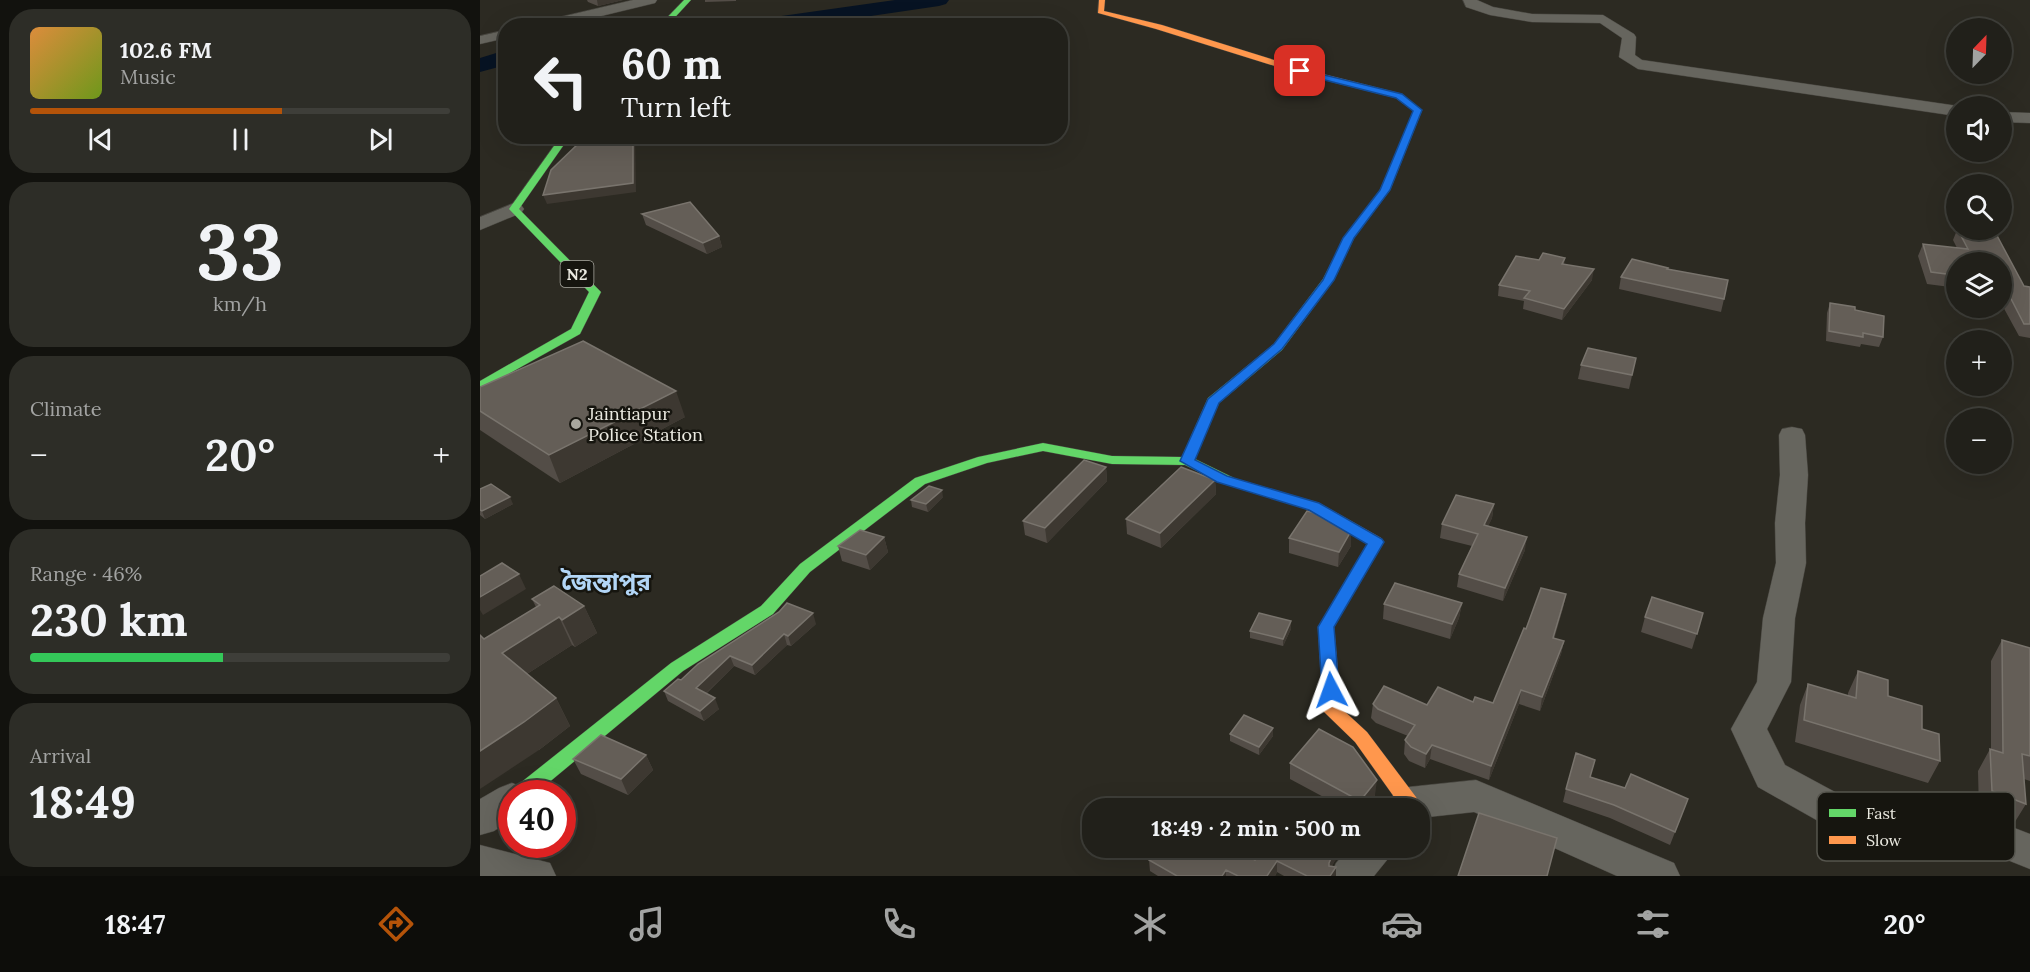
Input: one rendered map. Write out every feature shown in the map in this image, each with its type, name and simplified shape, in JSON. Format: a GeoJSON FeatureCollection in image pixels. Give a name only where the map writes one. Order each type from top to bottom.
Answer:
{"type":"FeatureCollection","features":[{"type":"Feature","properties":{"kind":"main road"},"geometry":{"type":"LineString","coordinates":[[1102,0],[1100,12],[1159,27],[1300,71],[1399,96],[1418,110],[1385,190],[1349,238],[1328,280],[1278,346],[1213,401],[1187,461]]}},
{"type":"Feature","properties":{"kind":"main road"},"geometry":{"type":"LineString","coordinates":[[670,18],[683,4]]}},
{"type":"Feature","properties":{"kind":"main road"},"geometry":{"type":"LineString","coordinates":[[514,209],[560,144]]}},
{"type":"Feature","properties":{"kind":"main road","name":"N2"},"geometry":{"type":"LineString","coordinates":[[480,386],[576,331],[595,292],[514,209]]}},
{"type":"Feature","properties":{"kind":"main road"},"geometry":{"type":"LineString","coordinates":[[538,780],[677,667],[767,610],[805,568],[920,481],[982,460],[1043,447],[1112,460],[1187,461],[1222,479],[1314,506],[1376,542],[1326,627],[1332,711],[1361,737],[1402,798]]}},
{"type":"Feature","properties":{"kind":"street"},"geometry":{"type":"LineString","coordinates":[[574,18],[650,0]]}},
{"type":"Feature","properties":{"kind":"street"},"geometry":{"type":"LineString","coordinates":[[1470,0],[1471,4],[1490,11],[1532,18],[1603,19],[1629,37],[1627,57],[1638,64],[1946,110]]}},
{"type":"Feature","properties":{"kind":"street"},"geometry":{"type":"LineString","coordinates":[[480,40],[498,36]]}},
{"type":"Feature","properties":{"kind":"street"},"geometry":{"type":"LineString","coordinates":[[2012,117],[2030,118]]}},
{"type":"Feature","properties":{"kind":"street"},"geometry":{"type":"LineString","coordinates":[[480,224],[514,209]]}},
{"type":"Feature","properties":{"kind":"street"},"geometry":{"type":"LineString","coordinates":[[1792,435],[1794,475],[1790,523],[1791,563],[1779,618],[1774,682],[1749,729],[1771,776],[1817,801]]}},
{"type":"Feature","properties":{"kind":"street"},"geometry":{"type":"LineString","coordinates":[[1430,803],[1476,796],[1660,876]]}},
{"type":"Feature","properties":{"kind":"street"},"geometry":{"type":"LineString","coordinates":[[480,819],[498,808]]}},
{"type":"Feature","properties":{"kind":"street"},"geometry":{"type":"LineString","coordinates":[[2015,846],[2030,852]]}},
{"type":"Feature","properties":{"kind":"street"},"geometry":{"type":"LineString","coordinates":[[1350,876],[1365,858]]}},
{"type":"Feature","properties":{"kind":"street"},"geometry":{"type":"LineString","coordinates":[[480,862],[536,876]]}},
{"type":"Feature","properties":{"kind":"building"},"geometry":{"type":"Polygon","coordinates":[[[578,144],[633,144],[633,183],[543,195],[551,170],[578,144]]]}},
{"type":"Feature","properties":{"kind":"building"},"geometry":{"type":"Polygon","coordinates":[[[690,202],[719,236],[703,243],[642,214],[690,202]]]}},
{"type":"Feature","properties":{"kind":"building"},"geometry":{"type":"Polygon","coordinates":[[[1963,240],[1999,240],[2006,252],[1946,252],[1946,274],[1931,272],[1923,244],[1968,249],[1963,240]]]}},
{"type":"Feature","properties":{"kind":"building"},"geometry":{"type":"Polygon","coordinates":[[[1543,253],[1565,258],[1562,264],[1594,269],[1564,309],[1524,298],[1530,291],[1499,285],[1516,256],[1539,260],[1543,253]]]}},
{"type":"Feature","properties":{"kind":"building"},"geometry":{"type":"Polygon","coordinates":[[[1632,259],[1667,269],[1728,280],[1724,299],[1621,277],[1632,259]]]}},
{"type":"Feature","properties":{"kind":"building"},"geometry":{"type":"Polygon","coordinates":[[[2012,264],[2024,286],[2030,287],[2030,324],[2024,324],[2012,301],[2012,264]]]}},
{"type":"Feature","properties":{"kind":"building"},"geometry":{"type":"Polygon","coordinates":[[[1830,303],[1855,307],[1855,310],[1884,316],[1883,337],[1863,333],[1863,337],[1829,331],[1830,303]]]}},
{"type":"Feature","properties":{"kind":"building"},"geometry":{"type":"Polygon","coordinates":[[[583,341],[676,391],[549,455],[480,411],[480,387],[583,341]]]}},
{"type":"Feature","properties":{"kind":"building"},"geometry":{"type":"Polygon","coordinates":[[[1588,348],[1636,358],[1632,375],[1581,365],[1588,348]]]}},
{"type":"Feature","properties":{"kind":"building"},"geometry":{"type":"Polygon","coordinates":[[[1084,460],[1106,467],[1045,528],[1023,521],[1084,460]]]}},
{"type":"Feature","properties":{"kind":"building"},"geometry":{"type":"Polygon","coordinates":[[[1181,467],[1215,480],[1160,533],[1126,519],[1181,467]]]}},
{"type":"Feature","properties":{"kind":"building"},"geometry":{"type":"Polygon","coordinates":[[[491,484],[510,497],[482,511],[480,510],[480,489],[491,484]]]}},
{"type":"Feature","properties":{"kind":"building"},"geometry":{"type":"Polygon","coordinates":[[[929,486],[942,490],[926,504],[911,500],[929,486]]]}},
{"type":"Feature","properties":{"kind":"building"},"geometry":{"type":"Polygon","coordinates":[[[1456,495],[1494,504],[1484,525],[1527,537],[1505,588],[1459,574],[1478,534],[1442,524],[1456,495]]]}},
{"type":"Feature","properties":{"kind":"building"},"geometry":{"type":"Polygon","coordinates":[[[1307,511],[1324,515],[1351,531],[1339,552],[1289,538],[1307,511]]]}},
{"type":"Feature","properties":{"kind":"building"},"geometry":{"type":"Polygon","coordinates":[[[860,530],[884,537],[866,555],[838,546],[860,530]]]}},
{"type":"Feature","properties":{"kind":"building"},"geometry":{"type":"Polygon","coordinates":[[[502,563],[519,574],[480,597],[480,576],[502,563]]]}},
{"type":"Feature","properties":{"kind":"building"},"geometry":{"type":"Polygon","coordinates":[[[1395,583],[1462,603],[1452,624],[1384,604],[1395,583]]]}},
{"type":"Feature","properties":{"kind":"building"},"geometry":{"type":"Polygon","coordinates":[[[554,586],[584,606],[562,620],[559,617],[502,653],[556,698],[480,751],[480,635],[484,639],[540,605],[532,599],[554,586]]]}},
{"type":"Feature","properties":{"kind":"building"},"geometry":{"type":"Polygon","coordinates":[[[1541,588],[1566,594],[1553,638],[1564,641],[1542,697],[1521,690],[1491,766],[1432,745],[1426,754],[1411,747],[1405,740],[1415,725],[1378,709],[1373,704],[1384,686],[1427,705],[1438,687],[1473,702],[1475,697],[1493,703],[1524,628],[1526,629],[1541,588]]]}},
{"type":"Feature","properties":{"kind":"building"},"geometry":{"type":"Polygon","coordinates":[[[1652,597],[1703,613],[1697,634],[1645,617],[1652,597]]]}},
{"type":"Feature","properties":{"kind":"building"},"geometry":{"type":"Polygon","coordinates":[[[787,603],[813,613],[788,636],[784,634],[752,665],[730,656],[696,688],[715,698],[700,711],[664,691],[678,679],[681,680],[698,664],[779,612],[787,603]]]}},
{"type":"Feature","properties":{"kind":"building"},"geometry":{"type":"Polygon","coordinates":[[[1259,613],[1291,621],[1283,639],[1250,631],[1259,613]]]}},
{"type":"Feature","properties":{"kind":"building"},"geometry":{"type":"Polygon","coordinates":[[[2002,640],[2030,648],[2030,756],[2022,754],[2026,804],[2015,800],[2015,792],[1992,791],[1990,749],[2003,753],[2002,640]]]}},
{"type":"Feature","properties":{"kind":"building"},"geometry":{"type":"Polygon","coordinates":[[[1858,671],[1888,680],[1888,696],[1922,706],[1922,729],[1939,734],[1940,761],[1804,720],[1808,684],[1856,698],[1858,671]]]}},
{"type":"Feature","properties":{"kind":"building"},"geometry":{"type":"Polygon","coordinates":[[[1244,715],[1273,728],[1259,747],[1230,734],[1244,715]]]}},
{"type":"Feature","properties":{"kind":"building"},"geometry":{"type":"Polygon","coordinates":[[[1319,729],[1353,747],[1377,780],[1362,798],[1354,798],[1290,763],[1319,729]]]}},
{"type":"Feature","properties":{"kind":"building"},"geometry":{"type":"Polygon","coordinates":[[[601,735],[646,755],[621,779],[573,759],[601,735]]]}},
{"type":"Feature","properties":{"kind":"building"},"geometry":{"type":"Polygon","coordinates":[[[1576,753],[1595,760],[1590,777],[1625,788],[1631,774],[1688,799],[1675,832],[1614,805],[1566,789],[1576,753]]]}},
{"type":"Feature","properties":{"kind":"building"},"geometry":{"type":"Polygon","coordinates":[[[1479,813],[1557,838],[1547,876],[1458,876],[1479,813]]]}},
{"type":"Feature","properties":{"kind":"building"},"geometry":{"type":"Polygon","coordinates":[[[1151,858],[1251,858],[1255,860],[1256,858],[1331,858],[1329,866],[1336,867],[1330,876],[1307,876],[1277,861],[1267,876],[1238,876],[1226,870],[1222,876],[1177,876],[1149,860],[1151,858]]]}},
{"type":"Feature","properties":{"kind":"waterway"},"geometry":{"type":"LineString","coordinates":[[811,18],[939,0]]}},
{"type":"Feature","properties":{"kind":"waterway"},"geometry":{"type":"LineString","coordinates":[[480,65],[498,59]]}},
{"type":"Feature","properties":{"kind":"traffic: fast"},"geometry":{"type":"LineString","coordinates":[[670,18],[688,0]]}},
{"type":"Feature","properties":{"kind":"traffic: fast"},"geometry":{"type":"LineString","coordinates":[[1187,461],[1213,401],[1278,347],[1328,280],[1349,238],[1385,190],[1418,110],[1410,104]]}},
{"type":"Feature","properties":{"kind":"traffic: fast"},"geometry":{"type":"LineString","coordinates":[[480,386],[576,331],[595,292],[514,209],[560,144]]}},
{"type":"Feature","properties":{"kind":"traffic: fast"},"geometry":{"type":"LineString","coordinates":[[538,780],[677,667],[767,610],[805,568],[920,481],[983,460],[1043,447],[1112,460],[1187,461],[1229,481]]}},
{"type":"Feature","properties":{"kind":"traffic: slow"},"geometry":{"type":"LineString","coordinates":[[1102,0],[1100,12],[1159,27],[1300,71],[1399,96],[1410,104]]}},
{"type":"Feature","properties":{"kind":"traffic: slow"},"geometry":{"type":"LineString","coordinates":[[1229,481],[1314,506],[1376,542],[1326,627],[1332,711],[1361,737],[1405,798]]}},
{"type":"Feature","properties":{"kind":"place","name":"Jaintiapur Police Station"},"geometry":{"type":"Point","coordinates":[576,424]}},
{"type":"Feature","properties":{"kind":"district","name":"জৈন্তাপুর"},"geometry":{"type":"Point","coordinates":[606,582]}},
{"type":"Feature","properties":{"kind":"route"},"geometry":{"type":"LineString","coordinates":[[1300,71],[1399,96],[1418,110],[1385,190],[1349,238],[1328,280],[1278,346],[1213,401],[1187,461],[1222,479],[1314,506],[1376,542],[1326,627],[1331,690]]}}]}
